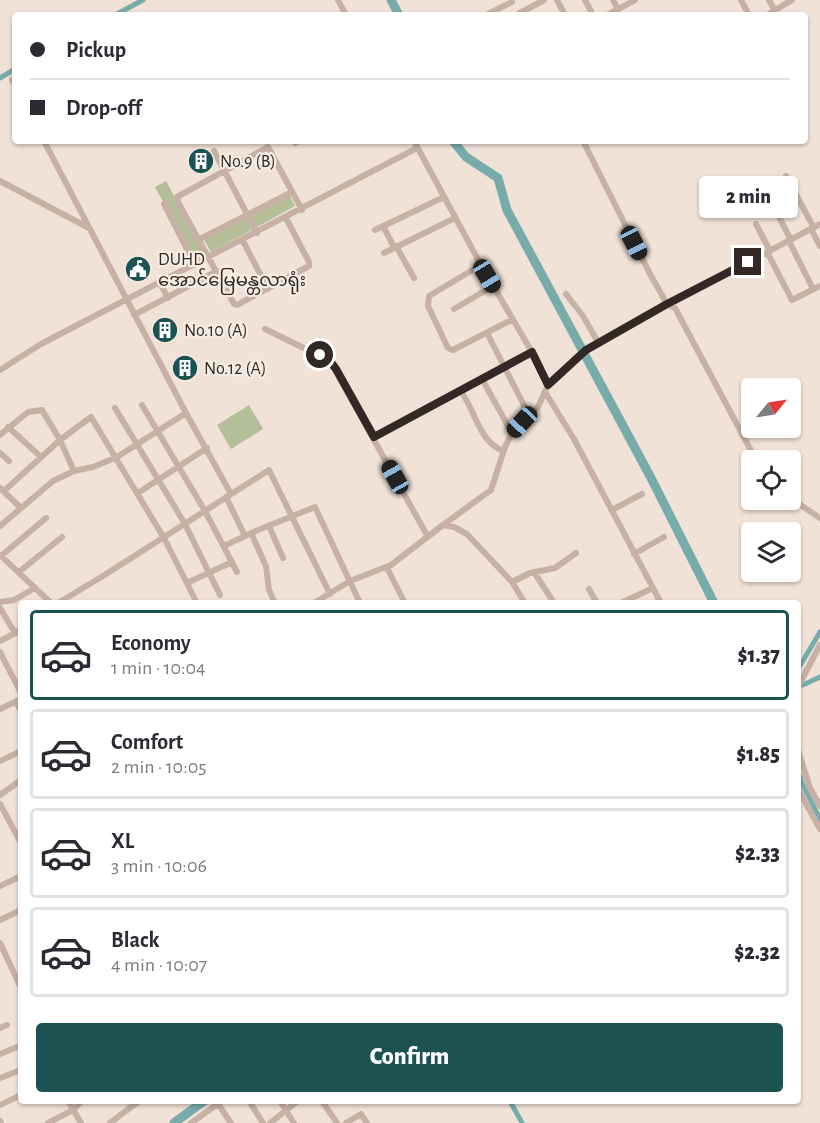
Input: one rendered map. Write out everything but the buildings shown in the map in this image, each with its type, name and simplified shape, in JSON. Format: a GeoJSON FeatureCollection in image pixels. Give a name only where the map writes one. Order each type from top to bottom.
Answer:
{"type":"FeatureCollection","features":[{"type":"Feature","properties":{"kind":"street"},"geometry":{"type":"LineString","coordinates":[[522,12],[544,0]]}},
{"type":"Feature","properties":{"kind":"street"},"geometry":{"type":"LineString","coordinates":[[613,0],[618,9]]}},
{"type":"Feature","properties":{"kind":"street"},"geometry":{"type":"LineString","coordinates":[[612,12],[635,0]]}},
{"type":"Feature","properties":{"kind":"street"},"geometry":{"type":"LineString","coordinates":[[769,0],[775,10]]}},
{"type":"Feature","properties":{"kind":"street"},"geometry":{"type":"LineString","coordinates":[[772,12],[792,0]]}},
{"type":"Feature","properties":{"kind":"street"},"geometry":{"type":"LineString","coordinates":[[491,12],[511,1]]}},
{"type":"Feature","properties":{"kind":"street"},"geometry":{"type":"LineString","coordinates":[[530,8],[532,12]]}},
{"type":"Feature","properties":{"kind":"street"},"geometry":{"type":"LineString","coordinates":[[46,144],[186,413],[207,448],[248,535],[266,566],[269,590],[274,600]]}},
{"type":"Feature","properties":{"kind":"street"},"geometry":{"type":"LineString","coordinates":[[415,144],[481,265],[532,352],[546,388],[659,600]]}},
{"type":"Feature","properties":{"kind":"street"},"geometry":{"type":"LineString","coordinates":[[585,144],[668,304],[675,308],[751,450]]}},
{"type":"Feature","properties":{"kind":"street"},"geometry":{"type":"LineString","coordinates":[[286,218],[309,266],[268,289],[234,304],[178,202],[177,196],[268,147],[302,210]]}},
{"type":"Feature","properties":{"kind":"street"},"geometry":{"type":"LineString","coordinates":[[0,370],[41,344],[243,241],[417,148]]}},
{"type":"Feature","properties":{"kind":"street"},"geometry":{"type":"LineString","coordinates":[[214,151],[257,233]]}},
{"type":"Feature","properties":{"kind":"street"},"geometry":{"type":"LineString","coordinates":[[786,176],[815,227],[820,246]]}},
{"type":"Feature","properties":{"kind":"street"},"geometry":{"type":"LineString","coordinates":[[0,181],[89,228]]}},
{"type":"Feature","properties":{"kind":"street"},"geometry":{"type":"LineString","coordinates":[[200,239],[292,192]]}},
{"type":"Feature","properties":{"kind":"street"},"geometry":{"type":"LineString","coordinates":[[375,230],[444,197]]}},
{"type":"Feature","properties":{"kind":"street"},"geometry":{"type":"LineString","coordinates":[[164,204],[195,265]]}},
{"type":"Feature","properties":{"kind":"street"},"geometry":{"type":"LineString","coordinates":[[778,215],[813,289]]}},
{"type":"Feature","properties":{"kind":"street"},"geometry":{"type":"LineString","coordinates":[[384,253],[455,218]]}},
{"type":"Feature","properties":{"kind":"street"},"geometry":{"type":"LineString","coordinates":[[756,224],[792,300],[820,286]]}},
{"type":"Feature","properties":{"kind":"street"},"geometry":{"type":"LineString","coordinates":[[384,226],[414,278]]}},
{"type":"Feature","properties":{"kind":"street"},"geometry":{"type":"LineString","coordinates":[[321,600],[351,581],[387,568],[491,490],[503,451],[512,433],[540,404],[546,388],[578,356],[668,304],[815,227]]}},
{"type":"Feature","properties":{"kind":"street"},"geometry":{"type":"LineString","coordinates":[[243,241],[268,289]]}},
{"type":"Feature","properties":{"kind":"street"},"geometry":{"type":"LineString","coordinates":[[481,265],[429,296],[427,303],[451,350],[513,319]]}},
{"type":"Feature","properties":{"kind":"street"},"geometry":{"type":"LineString","coordinates":[[135,315],[217,272]]}},
{"type":"Feature","properties":{"kind":"street"},"geometry":{"type":"LineString","coordinates":[[180,273],[188,287]]}},
{"type":"Feature","properties":{"kind":"street"},"geometry":{"type":"LineString","coordinates":[[160,283],[168,298]]}},
{"type":"Feature","properties":{"kind":"street"},"geometry":{"type":"LineString","coordinates":[[454,309],[493,286]]}},
{"type":"Feature","properties":{"kind":"street"},"geometry":{"type":"LineString","coordinates":[[566,294],[584,316],[599,344]]}},
{"type":"Feature","properties":{"kind":"street"},"geometry":{"type":"LineString","coordinates":[[265,330],[330,361],[428,537]]}},
{"type":"Feature","properties":{"kind":"street"},"geometry":{"type":"LineString","coordinates":[[487,333],[529,415]]}},
{"type":"Feature","properties":{"kind":"street"},"geometry":{"type":"LineString","coordinates":[[374,437],[532,352]]}},
{"type":"Feature","properties":{"kind":"street"},"geometry":{"type":"LineString","coordinates":[[482,379],[512,433]]}},
{"type":"Feature","properties":{"kind":"street"},"geometry":{"type":"LineString","coordinates":[[460,390],[490,444],[503,451]]}},
{"type":"Feature","properties":{"kind":"street"},"geometry":{"type":"LineString","coordinates":[[142,405],[205,511],[237,572]]}},
{"type":"Feature","properties":{"kind":"street"},"geometry":{"type":"LineString","coordinates":[[115,408],[185,524],[220,595]]}},
{"type":"Feature","properties":{"kind":"street"},"geometry":{"type":"LineString","coordinates":[[0,435],[28,412],[42,410],[60,440],[74,471]]}},
{"type":"Feature","properties":{"kind":"street"},"geometry":{"type":"LineString","coordinates":[[0,526],[51,482],[74,471],[117,457],[186,413]]}},
{"type":"Feature","properties":{"kind":"street"},"geometry":{"type":"LineString","coordinates":[[21,508],[2,489],[91,417],[164,538],[196,600]]}},
{"type":"Feature","properties":{"kind":"street"},"geometry":{"type":"LineString","coordinates":[[8,427],[41,458]]}},
{"type":"Feature","properties":{"kind":"street"},"geometry":{"type":"LineString","coordinates":[[138,493],[207,448]]}},
{"type":"Feature","properties":{"kind":"street"},"geometry":{"type":"LineString","coordinates":[[0,453],[9,461]]}},
{"type":"Feature","properties":{"kind":"street"},"geometry":{"type":"LineString","coordinates":[[63,600],[269,470],[330,594]]}},
{"type":"Feature","properties":{"kind":"street"},"geometry":{"type":"LineString","coordinates":[[612,510],[642,494]]}},
{"type":"Feature","properties":{"kind":"street"},"geometry":{"type":"LineString","coordinates":[[801,505],[820,518]]}},
{"type":"Feature","properties":{"kind":"street"},"geometry":{"type":"LineString","coordinates":[[224,546],[312,507],[317,510],[359,600]]}},
{"type":"Feature","properties":{"kind":"street"},"geometry":{"type":"LineString","coordinates":[[46,518],[1,556],[48,600]]}},
{"type":"Feature","properties":{"kind":"street"},"geometry":{"type":"LineString","coordinates":[[443,525],[454,527],[467,534],[512,582],[523,600]]}},
{"type":"Feature","properties":{"kind":"street"},"geometry":{"type":"LineString","coordinates":[[269,526],[283,558]]}},
{"type":"Feature","properties":{"kind":"street"},"geometry":{"type":"LineString","coordinates":[[19,572],[62,537]]}},
{"type":"Feature","properties":{"kind":"street"},"geometry":{"type":"LineString","coordinates":[[634,554],[664,537]]}},
{"type":"Feature","properties":{"kind":"street"},"geometry":{"type":"LineString","coordinates":[[512,582],[534,572],[555,568],[576,553]]}},
{"type":"Feature","properties":{"kind":"street"},"geometry":{"type":"LineString","coordinates":[[188,583],[232,562]]}},
{"type":"Feature","properties":{"kind":"street"},"geometry":{"type":"LineString","coordinates":[[387,568],[403,600]]}},
{"type":"Feature","properties":{"kind":"street"},"geometry":{"type":"LineString","coordinates":[[534,572],[552,600]]}},
{"type":"Feature","properties":{"kind":"street"},"geometry":{"type":"LineString","coordinates":[[0,602],[14,600],[35,588]]}},
{"type":"Feature","properties":{"kind":"street"},"geometry":{"type":"LineString","coordinates":[[629,600],[653,588]]}},
{"type":"Feature","properties":{"kind":"street"},"geometry":{"type":"LineString","coordinates":[[589,589],[595,600]]}},
{"type":"Feature","properties":{"kind":"street"},"geometry":{"type":"LineString","coordinates":[[619,593],[622,600]]}},
{"type":"Feature","properties":{"kind":"street"},"geometry":{"type":"LineString","coordinates":[[0,608],[18,632],[0,641]]}},
{"type":"Feature","properties":{"kind":"street"},"geometry":{"type":"LineString","coordinates":[[801,681],[820,645]]}},
{"type":"Feature","properties":{"kind":"street"},"geometry":{"type":"LineString","coordinates":[[0,652],[18,687]]}},
{"type":"Feature","properties":{"kind":"street"},"geometry":{"type":"LineString","coordinates":[[1,706],[18,700]]}},
{"type":"Feature","properties":{"kind":"street"},"geometry":{"type":"LineString","coordinates":[[0,761],[18,752]]}},
{"type":"Feature","properties":{"kind":"street"},"geometry":{"type":"LineString","coordinates":[[801,760],[810,788],[820,806]]}},
{"type":"Feature","properties":{"kind":"street"},"geometry":{"type":"LineString","coordinates":[[0,795],[18,783]]}},
{"type":"Feature","properties":{"kind":"street"},"geometry":{"type":"LineString","coordinates":[[801,794],[820,829]]}},
{"type":"Feature","properties":{"kind":"street"},"geometry":{"type":"LineString","coordinates":[[0,804],[18,837]]}},
{"type":"Feature","properties":{"kind":"street"},"geometry":{"type":"LineString","coordinates":[[0,886],[18,877]]}},
{"type":"Feature","properties":{"kind":"street"},"geometry":{"type":"LineString","coordinates":[[0,920],[18,911]]}},
{"type":"Feature","properties":{"kind":"street"},"geometry":{"type":"LineString","coordinates":[[0,943],[18,982]]}},
{"type":"Feature","properties":{"kind":"street"},"geometry":{"type":"LineString","coordinates":[[0,1054],[17,1047]]}},
{"type":"Feature","properties":{"kind":"street"},"geometry":{"type":"LineString","coordinates":[[0,1078],[18,1071]]}},
{"type":"Feature","properties":{"kind":"street"},"geometry":{"type":"LineString","coordinates":[[0,1105],[18,1096]]}},
{"type":"Feature","properties":{"kind":"street"},"geometry":{"type":"LineString","coordinates":[[70,1104],[81,1123]]}},
{"type":"Feature","properties":{"kind":"street"},"geometry":{"type":"LineString","coordinates":[[48,1123],[73,1110],[79,1104]]}},
{"type":"Feature","properties":{"kind":"street"},"geometry":{"type":"LineString","coordinates":[[110,1123],[135,1104]]}},
{"type":"Feature","properties":{"kind":"street"},"geometry":{"type":"LineString","coordinates":[[196,1122],[218,1104]]}},
{"type":"Feature","properties":{"kind":"street"},"geometry":{"type":"LineString","coordinates":[[221,1104],[231,1123]]}},
{"type":"Feature","properties":{"kind":"street"},"geometry":{"type":"LineString","coordinates":[[251,1104],[263,1123]]}},
{"type":"Feature","properties":{"kind":"street"},"geometry":{"type":"LineString","coordinates":[[282,1104],[294,1123]]}},
{"type":"Feature","properties":{"kind":"street"},"geometry":{"type":"LineString","coordinates":[[270,1123],[294,1104]]}},
{"type":"Feature","properties":{"kind":"street"},"geometry":{"type":"LineString","coordinates":[[324,1104],[337,1123]]}},
{"type":"Feature","properties":{"kind":"street"},"geometry":{"type":"LineString","coordinates":[[346,1123],[361,1114],[367,1123]]}},
{"type":"Feature","properties":{"kind":"green space"},"geometry":{"type":"Polygon","coordinates":[[[166,181],[205,254],[195,260],[155,187],[166,181]]]}},
{"type":"Feature","properties":{"kind":"green space"},"geometry":{"type":"Polygon","coordinates":[[[290,196],[295,206],[257,227],[251,216],[290,196]]]}},
{"type":"Feature","properties":{"kind":"green space"},"geometry":{"type":"Polygon","coordinates":[[[246,218],[252,230],[211,252],[204,240],[246,218]]]}},
{"type":"Feature","properties":{"kind":"green space"},"geometry":{"type":"Polygon","coordinates":[[[249,405],[263,429],[231,449],[217,425],[249,405]]]}},
{"type":"Feature","properties":{"kind":"waterway"},"geometry":{"type":"LineString","coordinates":[[121,12],[143,0]]}},
{"type":"Feature","properties":{"kind":"waterway"},"geometry":{"type":"LineString","coordinates":[[391,0],[397,12]]}},
{"type":"Feature","properties":{"kind":"waterway"},"geometry":{"type":"LineString","coordinates":[[0,78],[12,71]]}},
{"type":"Feature","properties":{"kind":"waterway"},"geometry":{"type":"LineString","coordinates":[[455,144],[466,157],[498,178],[507,210],[650,476],[712,600]]}},
{"type":"Feature","properties":{"kind":"waterway"},"geometry":{"type":"LineString","coordinates":[[801,664],[820,632]]}},
{"type":"Feature","properties":{"kind":"waterway"},"geometry":{"type":"LineString","coordinates":[[803,685],[820,677]]}},
{"type":"Feature","properties":{"kind":"waterway"},"geometry":{"type":"LineString","coordinates":[[801,780],[820,819]]}},
{"type":"Feature","properties":{"kind":"waterway"},"geometry":{"type":"LineString","coordinates":[[174,1123],[200,1104]]}},
{"type":"Feature","properties":{"kind":"waterway"},"geometry":{"type":"LineString","coordinates":[[512,1104],[522,1123]]}},
{"type":"Feature","properties":{"kind":"place","name":"No.9 (B)"},"geometry":{"type":"Point","coordinates":[201,161]}},
{"type":"Feature","properties":{"kind":"place","name":"DUHD အောင်မြေမန္တလာရုံး"},"geometry":{"type":"Point","coordinates":[138,269]}},
{"type":"Feature","properties":{"kind":"place","name":"No.10 (A)"},"geometry":{"type":"Point","coordinates":[165,330]}},
{"type":"Feature","properties":{"kind":"place","name":"No.12 (A)"},"geometry":{"type":"Point","coordinates":[185,368]}},
{"type":"Feature","properties":{"kind":"route"},"geometry":{"type":"LineString","coordinates":[[320,355],[330,361],[336,369],[374,437],[532,352],[548,385],[586,350],[748,262]]}}]}
